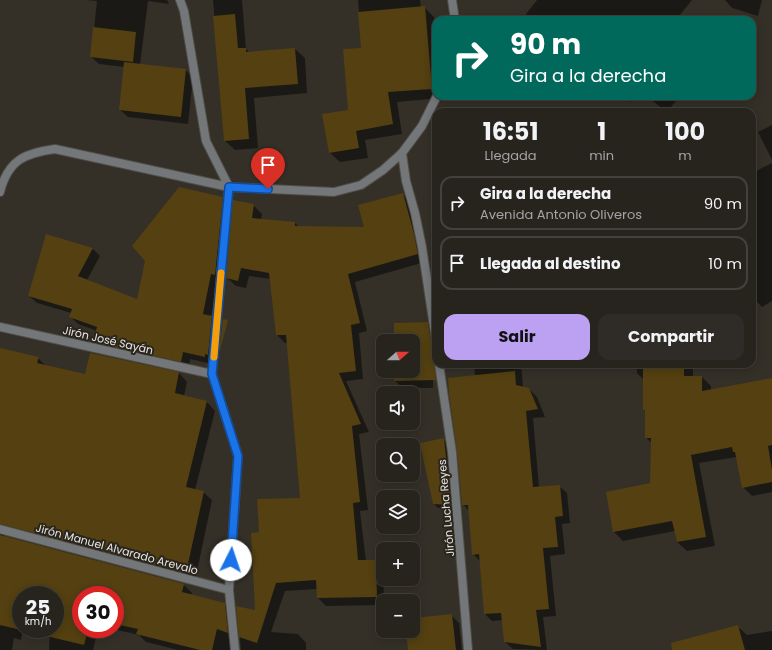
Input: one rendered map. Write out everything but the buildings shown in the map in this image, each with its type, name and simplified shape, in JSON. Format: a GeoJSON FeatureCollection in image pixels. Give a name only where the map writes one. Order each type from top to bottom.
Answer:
{"type":"FeatureCollection","features":[{"type":"Feature","properties":{"kind":"street"},"geometry":{"type":"LineString","coordinates":[[180,0],[184,11],[206,141],[229,187],[212,374],[238,456],[229,590],[235,650]]}},
{"type":"Feature","properties":{"kind":"street"},"geometry":{"type":"LineString","coordinates":[[452,0],[454,16]]}},
{"type":"Feature","properties":{"kind":"street"},"geometry":{"type":"LineString","coordinates":[[0,192],[4,178],[15,163],[34,152],[55,149],[229,187],[334,192],[361,185],[384,170],[402,153],[422,126],[435,100]]}},
{"type":"Feature","properties":{"kind":"street"},"geometry":{"type":"LineString","coordinates":[[402,153],[406,181],[415,213],[422,247],[432,313]]}},
{"type":"Feature","properties":{"kind":"street","name":"Jirón José Sayán"},"geometry":{"type":"LineString","coordinates":[[0,327],[212,374]]}},
{"type":"Feature","properties":{"kind":"street","name":"Jirón Lucha Reyes"},"geometry":{"type":"LineString","coordinates":[[441,368],[452,452],[468,650]]}},
{"type":"Feature","properties":{"kind":"street","name":"Jirón Manuel Alvarado Arevalo"},"geometry":{"type":"LineString","coordinates":[[0,529],[229,590]]}},
{"type":"Feature","properties":{"kind":"slow traffic"},"geometry":{"type":"LineString","coordinates":[[214,357],[221,273]]}},
{"type":"Feature","properties":{"kind":"route"},"geometry":{"type":"LineString","coordinates":[[231,560],[238,456],[212,374],[229,187],[268,189]]}}]}
